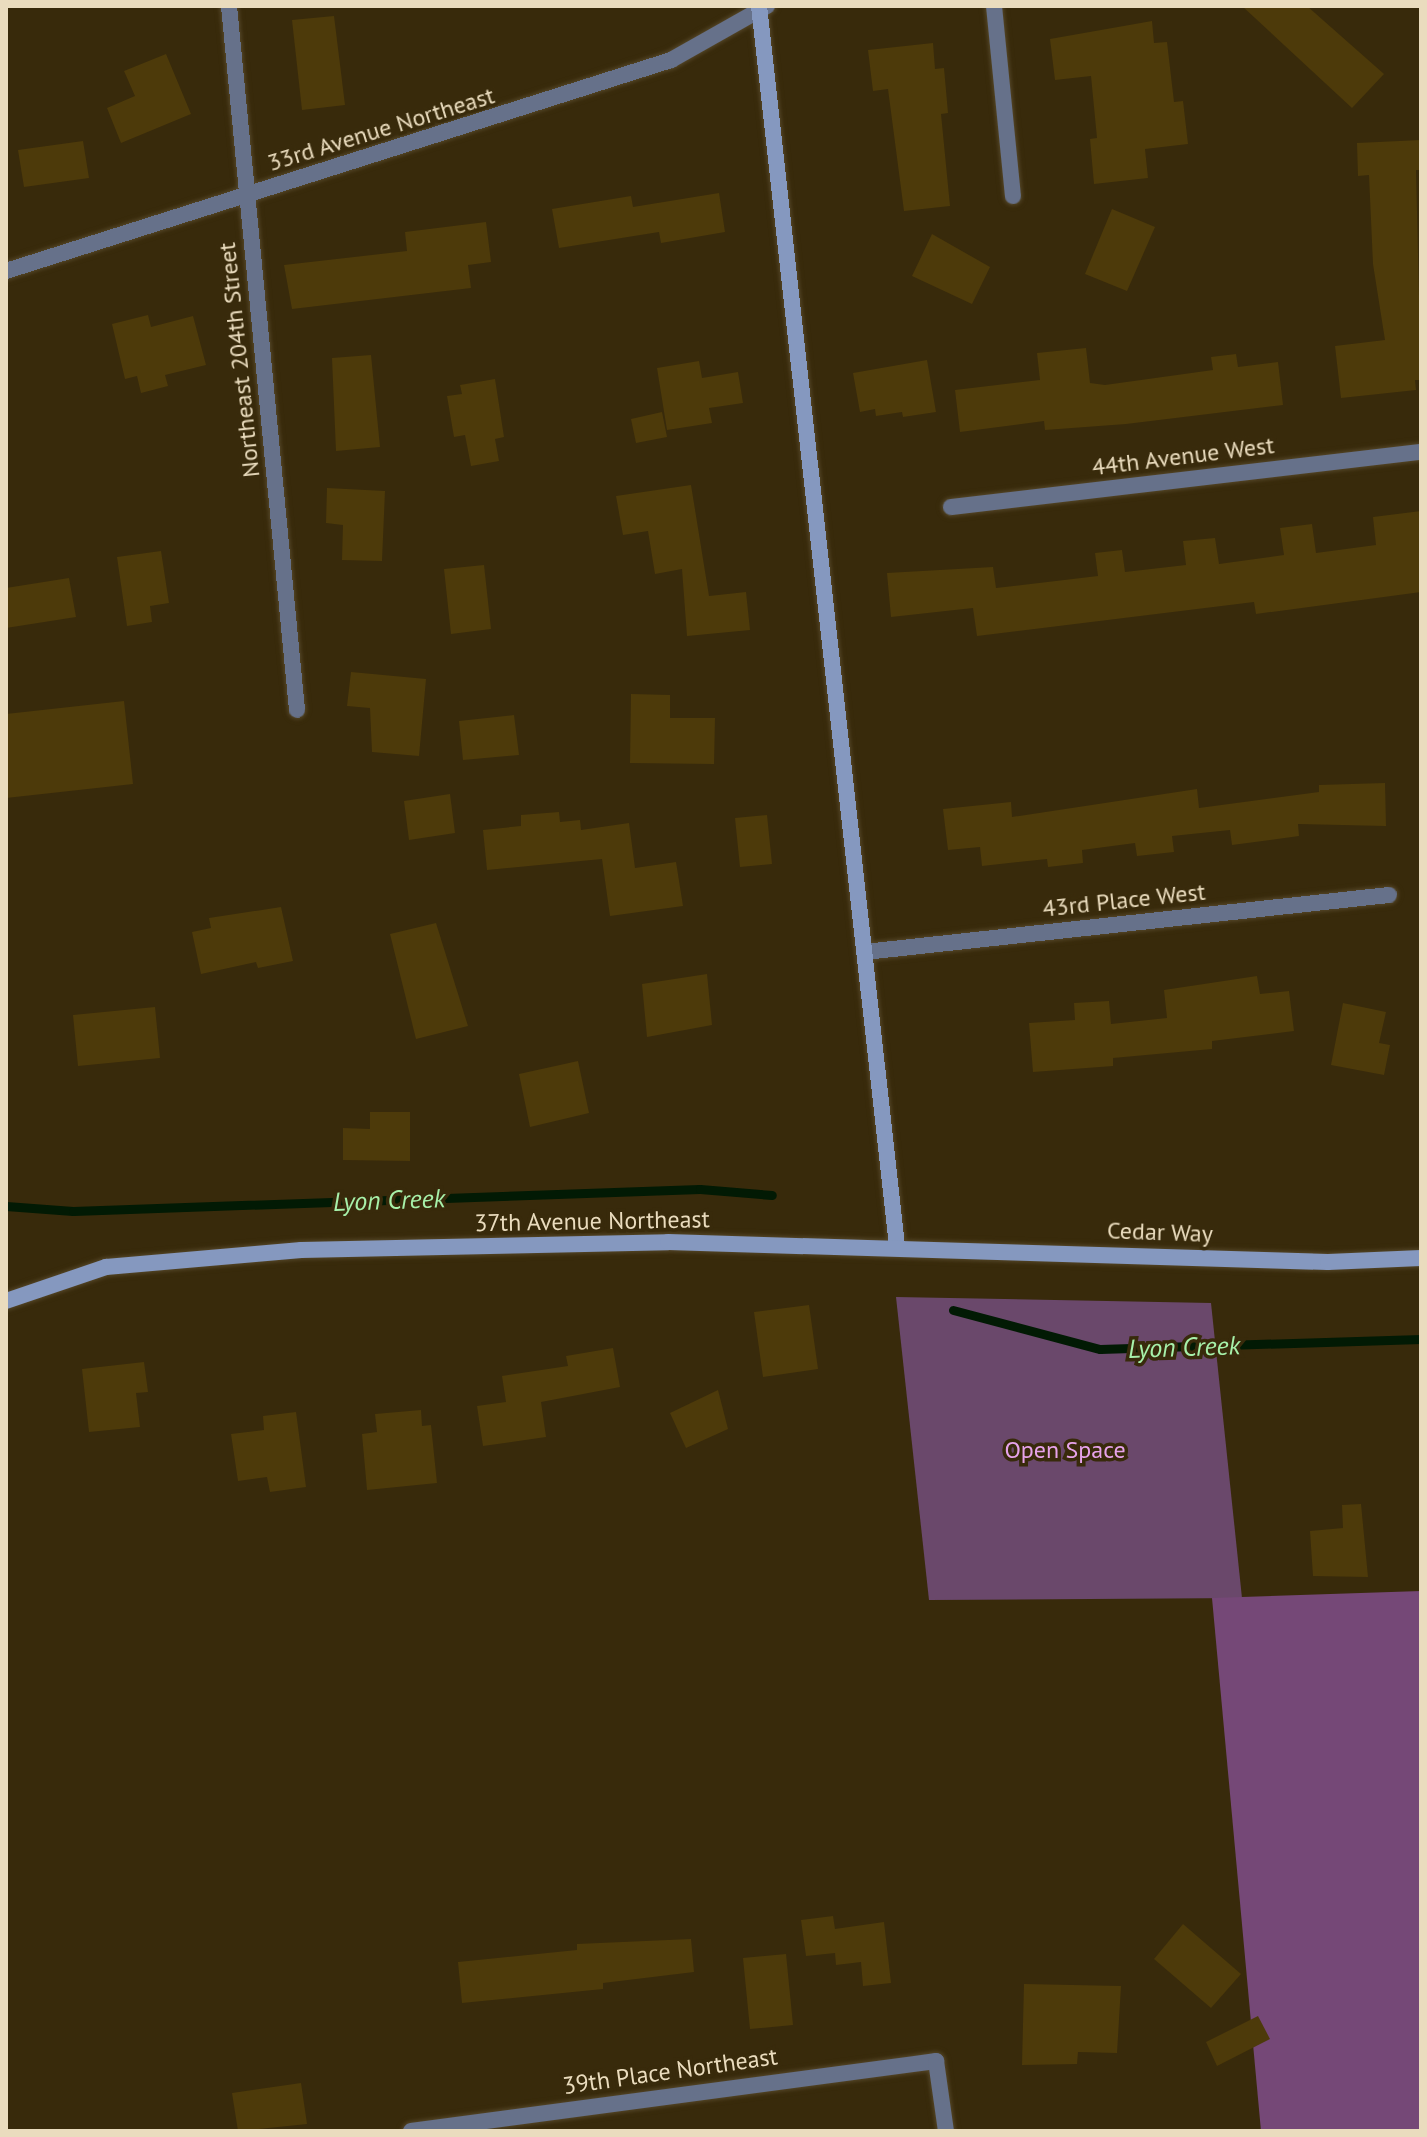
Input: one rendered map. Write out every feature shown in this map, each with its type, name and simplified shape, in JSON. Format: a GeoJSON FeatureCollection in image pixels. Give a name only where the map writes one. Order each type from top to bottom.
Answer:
{"type":"FeatureCollection","features":[{"type":"Feature","properties":{"kind":"main road"},"geometry":{"type":"LineString","coordinates":[[762,6],[897,1246]]}},
{"type":"Feature","properties":{"kind":"main road","name":"37th Avenue Northeast"},"geometry":{"type":"LineString","coordinates":[[6,1301],[106,1267],[301,1250],[668,1242],[897,1246]]}},
{"type":"Feature","properties":{"kind":"main road","name":"Cedar Way"},"geometry":{"type":"LineString","coordinates":[[897,1246],[1328,1262],[1421,1258]]}},
{"type":"Feature","properties":{"kind":"street","name":"Northeast 204th Street"},"geometry":{"type":"LineString","coordinates":[[229,6],[297,710]]}},
{"type":"Feature","properties":{"kind":"street","name":"33rd Avenue Northeast"},"geometry":{"type":"LineString","coordinates":[[6,271],[671,60],[762,6]]}},
{"type":"Feature","properties":{"kind":"street"},"geometry":{"type":"LineString","coordinates":[[994,6],[1013,196]]}},
{"type":"Feature","properties":{"kind":"street","name":"44th Avenue West"},"geometry":{"type":"LineString","coordinates":[[951,507],[1421,452]]}},
{"type":"Feature","properties":{"kind":"street","name":"43rd Place West"},"geometry":{"type":"LineString","coordinates":[[865,952],[1389,895]]}},
{"type":"Feature","properties":{"kind":"street","name":"39th Place Northeast"},"geometry":{"type":"LineString","coordinates":[[411,2131],[936,2061],[946,2131]]}},
{"type":"Feature","properties":{"kind":"green space","name":"Open Space"},"geometry":{"type":"Polygon","coordinates":[[[896,1297],[1211,1303],[1242,1598],[929,1600],[896,1297]]]}},
{"type":"Feature","properties":{"kind":"shaded area"},"geometry":{"type":"Polygon","coordinates":[[[1421,1591],[1421,2131],[1261,2131],[1212,1598],[1421,1591]]]}},
{"type":"Feature","properties":{"kind":"building"},"geometry":{"type":"Polygon","coordinates":[[[1242,6],[1307,6],[1384,74],[1352,108],[1242,6]]]}},
{"type":"Feature","properties":{"kind":"building"},"geometry":{"type":"Polygon","coordinates":[[[334,16],[345,105],[302,110],[292,20],[334,16]]]}},
{"type":"Feature","properties":{"kind":"building"},"geometry":{"type":"Polygon","coordinates":[[[1152,21],[1154,43],[1167,42],[1174,102],[1183,101],[1188,144],[1145,149],[1148,178],[1094,184],[1090,139],[1097,138],[1091,76],[1055,80],[1050,39],[1152,21]]]}},
{"type":"Feature","properties":{"kind":"building"},"geometry":{"type":"Polygon","coordinates":[[[933,43],[935,69],[944,68],[948,113],[941,114],[950,206],[904,211],[888,89],[873,91],[868,50],[933,43]]]}},
{"type":"Feature","properties":{"kind":"building"},"geometry":{"type":"Polygon","coordinates":[[[166,54],[191,114],[121,143],[107,108],[135,96],[124,71],[166,54]]]}},
{"type":"Feature","properties":{"kind":"building"},"geometry":{"type":"Polygon","coordinates":[[[1421,140],[1421,170],[1416,170],[1421,380],[1415,380],[1416,390],[1341,398],[1335,346],[1385,340],[1373,264],[1369,175],[1358,176],[1357,143],[1421,140]]]}},
{"type":"Feature","properties":{"kind":"building"},"geometry":{"type":"Polygon","coordinates":[[[83,141],[89,178],[24,187],[18,150],[83,141]]]}},
{"type":"Feature","properties":{"kind":"building"},"geometry":{"type":"Polygon","coordinates":[[[719,193],[725,232],[661,243],[659,232],[559,248],[552,209],[631,196],[633,207],[719,193]]]}},
{"type":"Feature","properties":{"kind":"building"},"geometry":{"type":"Polygon","coordinates":[[[1112,209],[1155,227],[1127,291],[1085,274],[1112,209]]]}},
{"type":"Feature","properties":{"kind":"building"},"geometry":{"type":"Polygon","coordinates":[[[486,222],[491,262],[468,265],[471,288],[292,309],[284,265],[407,251],[405,232],[486,222]]]}},
{"type":"Feature","properties":{"kind":"building"},"geometry":{"type":"Polygon","coordinates":[[[932,234],[990,267],[972,304],[912,276],[932,234]]]}},
{"type":"Feature","properties":{"kind":"building"},"geometry":{"type":"Polygon","coordinates":[[[148,315],[151,327],[193,316],[206,365],[165,375],[168,386],[141,393],[137,376],[125,379],[112,324],[148,315]]]}},
{"type":"Feature","properties":{"kind":"building"},"geometry":{"type":"Polygon","coordinates":[[[1086,348],[1090,383],[1105,385],[1213,370],[1211,357],[1236,354],[1238,367],[1278,362],[1283,405],[1126,424],[1045,430],[1044,421],[960,432],[955,390],[1040,380],[1037,353],[1086,348]]]}},
{"type":"Feature","properties":{"kind":"building"},"geometry":{"type":"Polygon","coordinates":[[[371,355],[380,447],[336,451],[332,358],[371,355]]]}},
{"type":"Feature","properties":{"kind":"building"},"geometry":{"type":"Polygon","coordinates":[[[927,360],[936,412],[903,417],[902,412],[876,416],[875,409],[860,412],[853,373],[927,360]]]}},
{"type":"Feature","properties":{"kind":"building"},"geometry":{"type":"Polygon","coordinates":[[[699,361],[702,378],[738,372],[743,403],[709,408],[712,423],[667,430],[657,368],[699,361]]]}},
{"type":"Feature","properties":{"kind":"building"},"geometry":{"type":"Polygon","coordinates":[[[495,379],[504,437],[495,439],[499,461],[471,466],[465,435],[454,437],[447,396],[462,394],[460,385],[495,379]]]}},
{"type":"Feature","properties":{"kind":"building"},"geometry":{"type":"Polygon","coordinates":[[[662,412],[667,437],[636,443],[631,419],[662,412]]]}},
{"type":"Feature","properties":{"kind":"building"},"geometry":{"type":"Polygon","coordinates":[[[691,485],[709,596],[746,592],[750,630],[687,636],[682,569],[655,574],[648,531],[623,535],[616,496],[691,485]]]}},
{"type":"Feature","properties":{"kind":"building"},"geometry":{"type":"Polygon","coordinates":[[[327,488],[385,491],[382,561],[342,560],[343,525],[326,523],[327,488]]]}},
{"type":"Feature","properties":{"kind":"building"},"geometry":{"type":"Polygon","coordinates":[[[1421,511],[1421,592],[1256,614],[1254,602],[977,636],[973,608],[891,617],[887,573],[993,567],[996,588],[1098,576],[1095,553],[1122,550],[1125,572],[1186,565],[1183,541],[1215,538],[1219,564],[1284,555],[1280,528],[1312,524],[1316,553],[1376,545],[1373,517],[1421,511]]]}},
{"type":"Feature","properties":{"kind":"building"},"geometry":{"type":"Polygon","coordinates":[[[161,551],[169,603],[150,606],[152,622],[127,626],[117,557],[161,551]]]}},
{"type":"Feature","properties":{"kind":"building"},"geometry":{"type":"Polygon","coordinates":[[[484,565],[491,629],[451,634],[444,569],[484,565]]]}},
{"type":"Feature","properties":{"kind":"building"},"geometry":{"type":"Polygon","coordinates":[[[69,578],[76,617],[6,628],[6,588],[69,578]]]}},
{"type":"Feature","properties":{"kind":"building"},"geometry":{"type":"Polygon","coordinates":[[[351,672],[426,679],[419,756],[372,752],[370,708],[347,706],[351,672]]]}},
{"type":"Feature","properties":{"kind":"building"},"geometry":{"type":"Polygon","coordinates":[[[631,694],[670,695],[670,718],[715,718],[714,764],[630,763],[631,694]]]}},
{"type":"Feature","properties":{"kind":"building"},"geometry":{"type":"Polygon","coordinates":[[[124,701],[133,784],[6,798],[6,714],[124,701]]]}},
{"type":"Feature","properties":{"kind":"building"},"geometry":{"type":"Polygon","coordinates":[[[514,715],[519,755],[463,760],[459,721],[514,715]]]}},
{"type":"Feature","properties":{"kind":"building"},"geometry":{"type":"Polygon","coordinates":[[[1385,783],[1386,826],[1298,824],[1299,836],[1232,845],[1230,830],[1172,836],[1174,852],[1137,856],[1135,843],[1082,850],[1083,863],[1048,867],[1047,859],[982,866],[980,847],[948,850],[943,809],[1011,802],[1012,817],[1197,789],[1199,808],[1319,792],[1319,785],[1385,783]]]}},
{"type":"Feature","properties":{"kind":"building"},"geometry":{"type":"Polygon","coordinates":[[[450,794],[455,833],[409,840],[404,801],[450,794]]]}},
{"type":"Feature","properties":{"kind":"building"},"geometry":{"type":"Polygon","coordinates":[[[559,812],[560,822],[580,820],[581,830],[629,823],[635,868],[676,862],[683,906],[610,916],[602,859],[487,870],[483,830],[521,826],[521,815],[559,812]]]}},
{"type":"Feature","properties":{"kind":"building"},"geometry":{"type":"Polygon","coordinates":[[[767,815],[772,864],[740,867],[735,818],[767,815]]]}},
{"type":"Feature","properties":{"kind":"building"},"geometry":{"type":"Polygon","coordinates":[[[281,907],[293,961],[258,968],[256,962],[201,974],[192,932],[211,928],[209,918],[281,907]]]}},
{"type":"Feature","properties":{"kind":"building"},"geometry":{"type":"Polygon","coordinates":[[[436,923],[468,1026],[416,1039],[390,934],[436,923]]]}},
{"type":"Feature","properties":{"kind":"building"},"geometry":{"type":"Polygon","coordinates":[[[707,974],[712,1025],[647,1037],[642,984],[707,974]]]}},
{"type":"Feature","properties":{"kind":"building"},"geometry":{"type":"Polygon","coordinates":[[[1257,976],[1260,994],[1289,991],[1294,1031],[1212,1041],[1212,1049],[1113,1058],[1113,1066],[1033,1072],[1029,1023],[1075,1020],[1074,1003],[1109,1001],[1111,1024],[1167,1018],[1164,990],[1257,976]]]}},
{"type":"Feature","properties":{"kind":"building"},"geometry":{"type":"Polygon","coordinates":[[[1343,1003],[1386,1012],[1379,1043],[1390,1045],[1384,1075],[1331,1065],[1343,1003]]]}},
{"type":"Feature","properties":{"kind":"building"},"geometry":{"type":"Polygon","coordinates":[[[155,1007],[160,1058],[78,1066],[73,1015],[155,1007]]]}},
{"type":"Feature","properties":{"kind":"building"},"geometry":{"type":"Polygon","coordinates":[[[578,1061],[589,1113],[530,1127],[519,1074],[578,1061]]]}},
{"type":"Feature","properties":{"kind":"building"},"geometry":{"type":"Polygon","coordinates":[[[370,1112],[410,1112],[410,1161],[343,1160],[343,1128],[370,1129],[370,1112]]]}},
{"type":"Feature","properties":{"kind":"building"},"geometry":{"type":"Polygon","coordinates":[[[809,1305],[818,1369],[763,1377],[754,1312],[809,1305]]]}},
{"type":"Feature","properties":{"kind":"building"},"geometry":{"type":"Polygon","coordinates":[[[613,1348],[620,1387],[541,1402],[546,1437],[483,1446],[477,1406],[506,1402],[502,1376],[568,1366],[566,1356],[613,1348]]]}},
{"type":"Feature","properties":{"kind":"building"},"geometry":{"type":"Polygon","coordinates":[[[144,1362],[148,1392],[136,1393],[140,1427],[89,1432],[82,1369],[144,1362]]]}},
{"type":"Feature","properties":{"kind":"building"},"geometry":{"type":"Polygon","coordinates":[[[718,1390],[728,1429],[686,1448],[670,1413],[718,1390]]]}},
{"type":"Feature","properties":{"kind":"building"},"geometry":{"type":"Polygon","coordinates":[[[421,1410],[422,1426],[431,1425],[437,1483],[367,1490],[362,1434],[377,1432],[375,1414],[421,1410]]]}},
{"type":"Feature","properties":{"kind":"building"},"geometry":{"type":"Polygon","coordinates":[[[296,1412],[306,1487],[270,1492],[267,1477],[238,1481],[231,1434],[264,1430],[263,1416],[296,1412]]]}},
{"type":"Feature","properties":{"kind":"building"},"geometry":{"type":"Polygon","coordinates":[[[1361,1504],[1368,1577],[1313,1576],[1310,1531],[1343,1528],[1342,1505],[1361,1504]]]}},
{"type":"Feature","properties":{"kind":"building"},"geometry":{"type":"Polygon","coordinates":[[[833,1916],[835,1929],[884,1922],[891,1983],[863,1986],[861,1962],[836,1965],[835,1953],[806,1956],[801,1920],[833,1916]]]}},
{"type":"Feature","properties":{"kind":"building"},"geometry":{"type":"Polygon","coordinates":[[[1183,1924],[1241,1974],[1211,2008],[1154,1959],[1183,1924]]]}},
{"type":"Feature","properties":{"kind":"building"},"geometry":{"type":"Polygon","coordinates":[[[691,1939],[694,1972],[603,1983],[603,1989],[462,2003],[458,1962],[577,1950],[577,1944],[691,1939]]]}},
{"type":"Feature","properties":{"kind":"building"},"geometry":{"type":"Polygon","coordinates":[[[786,1954],[793,2025],[750,2029],[743,1958],[786,1954]]]}},
{"type":"Feature","properties":{"kind":"building"},"geometry":{"type":"Polygon","coordinates":[[[1024,1984],[1121,1986],[1117,2053],[1078,2052],[1077,2064],[1022,2065],[1024,1984]]]}},
{"type":"Feature","properties":{"kind":"building"},"geometry":{"type":"Polygon","coordinates":[[[1258,2016],[1270,2039],[1217,2066],[1206,2042],[1258,2016]]]}},
{"type":"Feature","properties":{"kind":"building"},"geometry":{"type":"Polygon","coordinates":[[[301,2083],[307,2124],[238,2131],[232,2093],[301,2083]]]}},
{"type":"Feature","properties":{"kind":"waterway","name":"Lyon Creek"},"geometry":{"type":"LineString","coordinates":[[6,1206],[73,1211],[700,1189],[772,1195]]}},
{"type":"Feature","properties":{"kind":"waterway","name":"Lyon Creek"},"geometry":{"type":"LineString","coordinates":[[953,1310],[1100,1349],[1421,1339]]}}]}
